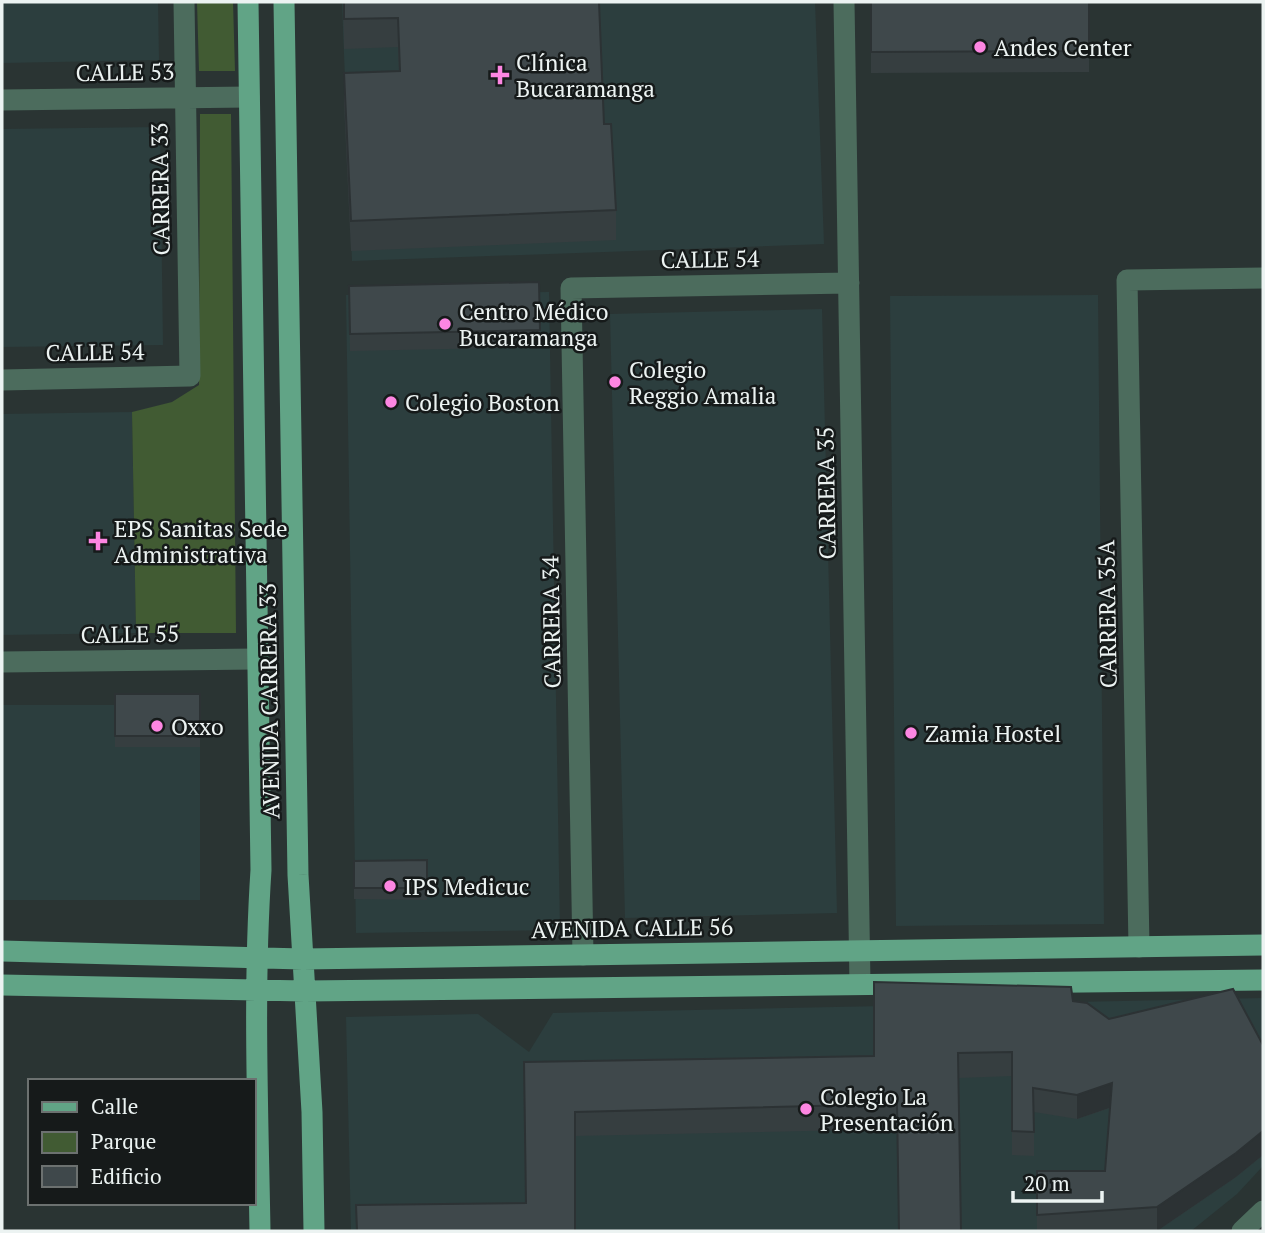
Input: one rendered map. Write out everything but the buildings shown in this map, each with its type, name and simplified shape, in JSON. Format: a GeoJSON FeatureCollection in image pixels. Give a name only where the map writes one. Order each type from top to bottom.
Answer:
{"type":"FeatureCollection","features":[{"type":"Feature","properties":{"kind":"main road","name":"AVENIDA CARRERA 33"},"geometry":{"type":"LineString","coordinates":[[248,2],[261,870],[257,1056],[260,1231]]}},
{"type":"Feature","properties":{"kind":"main road","name":"AVENIDA CARRERA 33"},"geometry":{"type":"LineString","coordinates":[[284,2],[298,875],[312,1112],[314,1231]]}},
{"type":"Feature","properties":{"kind":"main road","name":"AVENIDA CALLE 56"},"geometry":{"type":"LineString","coordinates":[[2,951],[303,959],[1263,945]]}},
{"type":"Feature","properties":{"kind":"main road"},"geometry":{"type":"LineString","coordinates":[[2,985],[305,991],[1263,980]]}},
{"type":"Feature","properties":{"kind":"street","name":"CARRERA 33"},"geometry":{"type":"LineString","coordinates":[[184,2],[190,376]]}},
{"type":"Feature","properties":{"kind":"street","name":"CARRERA 35"},"geometry":{"type":"LineString","coordinates":[[844,2],[860,984]]}},
{"type":"Feature","properties":{"kind":"street","name":"CALLE 53"},"geometry":{"type":"LineString","coordinates":[[2,100],[249,97]]}},
{"type":"Feature","properties":{"kind":"street","name":"CARRERA 35A"},"geometry":{"type":"LineString","coordinates":[[1139,947],[1127,280],[1263,278]]}},
{"type":"Feature","properties":{"kind":"street","name":"CALLE 54"},"geometry":{"type":"LineString","coordinates":[[572,288],[849,283]]}},
{"type":"Feature","properties":{"kind":"street","name":"CARRERA 34"},"geometry":{"type":"LineString","coordinates":[[572,288],[583,955]]}},
{"type":"Feature","properties":{"kind":"street","name":"CALLE 54"},"geometry":{"type":"LineString","coordinates":[[2,380],[190,376]]}},
{"type":"Feature","properties":{"kind":"street","name":"CALLE 55"},"geometry":{"type":"LineString","coordinates":[[2,662],[258,659]]}},
{"type":"Feature","properties":{"kind":"street"},"geometry":{"type":"LineString","coordinates":[[1242,1231],[1263,1211]]}},
{"type":"Feature","properties":{"kind":"shaded area"},"geometry":{"type":"Polygon","coordinates":[[[2,2],[158,2],[159,60],[2,63],[2,2]]]}},
{"type":"Feature","properties":{"kind":"shaded area"},"geometry":{"type":"Polygon","coordinates":[[[342,2],[815,2],[824,244],[352,261],[342,2]]]}},
{"type":"Feature","properties":{"kind":"shaded area"},"geometry":{"type":"Polygon","coordinates":[[[160,127],[163,345],[2,347],[2,129],[160,127]]]}},
{"type":"Feature","properties":{"kind":"shaded area"},"geometry":{"type":"Polygon","coordinates":[[[549,292],[560,930],[356,933],[346,295],[549,292]]]}},
{"type":"Feature","properties":{"kind":"shaded area"},"geometry":{"type":"Polygon","coordinates":[[[1098,295],[1104,924],[896,926],[890,296],[1098,295]]]}},
{"type":"Feature","properties":{"kind":"shaded area"},"geometry":{"type":"Polygon","coordinates":[[[822,309],[837,913],[625,918],[610,314],[822,309]]]}},
{"type":"Feature","properties":{"kind":"shaded area"},"geometry":{"type":"Polygon","coordinates":[[[132,412],[136,633],[2,635],[2,414],[132,412]]]}},
{"type":"Feature","properties":{"kind":"shaded area"},"geometry":{"type":"Polygon","coordinates":[[[2,705],[200,705],[200,900],[2,900],[2,705]]]}},
{"type":"Feature","properties":{"kind":"shaded area","name":"Colegio La Presentación"},"geometry":{"type":"Polygon","coordinates":[[[1263,998],[1263,1166],[1237,1194],[1191,1231],[351,1231],[346,1017],[478,1014],[529,1052],[553,1013],[1263,998]]]}},
{"type":"Feature","properties":{"kind":"green space"},"geometry":{"type":"Polygon","coordinates":[[[197,2],[233,2],[235,71],[199,71],[197,2]]]}},
{"type":"Feature","properties":{"kind":"green space"},"geometry":{"type":"Polygon","coordinates":[[[200,114],[231,114],[236,633],[136,633],[132,412],[172,402],[199,385],[200,114]]]}},
{"type":"Feature","properties":{"kind":"place","name":"Andes Center"},"geometry":{"type":"Point","coordinates":[980,47]}},
{"type":"Feature","properties":{"kind":"place","name":"Clínica Bucaramanga"},"geometry":{"type":"Point","coordinates":[500,75]}},
{"type":"Feature","properties":{"kind":"place","name":"Centro Médico Bucaramanga"},"geometry":{"type":"Point","coordinates":[445,324]}},
{"type":"Feature","properties":{"kind":"place","name":"Colegio Reggio Amalia"},"geometry":{"type":"Point","coordinates":[615,382]}},
{"type":"Feature","properties":{"kind":"place","name":"Colegio Boston"},"geometry":{"type":"Point","coordinates":[391,402]}},
{"type":"Feature","properties":{"kind":"place","name":"EPS Sanitas Sede Administrativa"},"geometry":{"type":"Point","coordinates":[98,541]}},
{"type":"Feature","properties":{"kind":"place","name":"Oxxo"},"geometry":{"type":"Point","coordinates":[157,726]}},
{"type":"Feature","properties":{"kind":"place","name":"Zamia Hostel"},"geometry":{"type":"Point","coordinates":[911,733]}},
{"type":"Feature","properties":{"kind":"place","name":"IPS Medicuc"},"geometry":{"type":"Point","coordinates":[390,886]}},
{"type":"Feature","properties":{"kind":"place","name":"Colegio La Presentación"},"geometry":{"type":"Point","coordinates":[806,1109]}}]}
